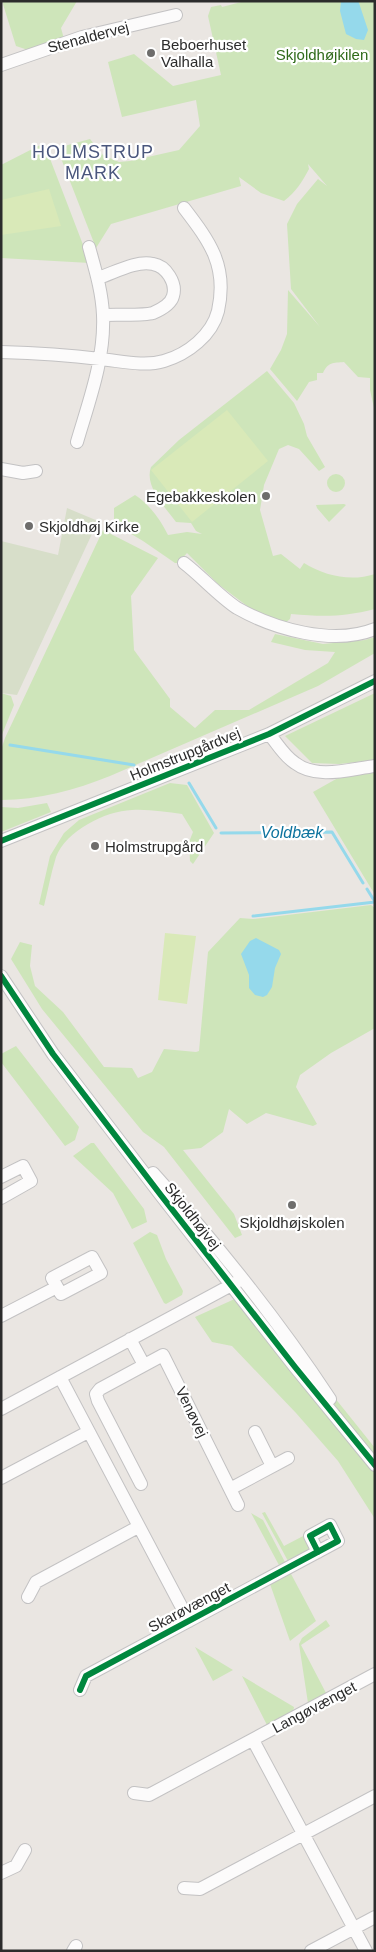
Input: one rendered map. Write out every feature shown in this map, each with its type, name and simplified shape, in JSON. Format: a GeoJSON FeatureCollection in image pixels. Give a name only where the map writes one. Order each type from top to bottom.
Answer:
{"type":"FeatureCollection","features":[{"type":"Feature","properties":{"kind":"street","name":"Stenaldervej"},"geometry":{"type":"LineString","coordinates":[[1,65],[73,40],[176,15]]}},
{"type":"Feature","properties":{"kind":"street"},"geometry":{"type":"LineString","coordinates":[[1,352],[142,363],[164,361],[184,353],[198,342],[216,316],[221,296],[222,281],[218,263],[209,244],[184,208]]}},
{"type":"Feature","properties":{"kind":"street"},"geometry":{"type":"LineString","coordinates":[[77,442],[101,359],[103,315],[98,278],[89,247]]}},
{"type":"Feature","properties":{"kind":"street"},"geometry":{"type":"LineString","coordinates":[[98,278],[138,264],[154,264],[166,271],[173,283],[173,297],[165,307],[152,313],[103,315]]}},
{"type":"Feature","properties":{"kind":"street"},"geometry":{"type":"LineString","coordinates":[[1,469],[23,473],[36,471]]}},
{"type":"Feature","properties":{"kind":"street"},"geometry":{"type":"LineString","coordinates":[[184,563],[236,607],[267,622],[291,630],[318,634],[344,635],[375,629]]}},
{"type":"Feature","properties":{"kind":"street","name":"Holmstrupgårdvej"},"geometry":{"type":"LineString","coordinates":[[1,841],[269,734],[375,682]]}},
{"type":"Feature","properties":{"kind":"street"},"geometry":{"type":"LineString","coordinates":[[269,734],[294,763],[310,771],[330,772],[375,766]]}},
{"type":"Feature","properties":{"kind":"street","name":"Skjoldhøjvej"},"geometry":{"type":"LineString","coordinates":[[1,976],[53,1054],[237,1282],[294,1367],[371,1460]]}},
{"type":"Feature","properties":{"kind":"street"},"geometry":{"type":"LineString","coordinates":[[1,1177],[23,1166],[31,1181],[1,1198]]}},
{"type":"Feature","properties":{"kind":"street"},"geometry":{"type":"LineString","coordinates":[[1,1408],[237,1282]]}},
{"type":"Feature","properties":{"kind":"street"},"geometry":{"type":"LineString","coordinates":[[1,1316],[57,1287]]}},
{"type":"Feature","properties":{"kind":"street"},"geometry":{"type":"LineString","coordinates":[[130,1340],[144,1365]]}},
{"type":"Feature","properties":{"kind":"street","name":"Venøvej"},"geometry":{"type":"LineString","coordinates":[[141,1484],[96,1397],[100,1389],[164,1355],[238,1505]]}},
{"type":"Feature","properties":{"kind":"street","name":"Skarøvænget"},"geometry":{"type":"LineString","coordinates":[[60,1377],[189,1621]]}},
{"type":"Feature","properties":{"kind":"street"},"geometry":{"type":"LineString","coordinates":[[1,1478],[88,1432]]}},
{"type":"Feature","properties":{"kind":"street"},"geometry":{"type":"LineString","coordinates":[[255,1432],[272,1466]]}},
{"type":"Feature","properties":{"kind":"street"},"geometry":{"type":"LineString","coordinates":[[230,1489],[288,1458]]}},
{"type":"Feature","properties":{"kind":"street"},"geometry":{"type":"LineString","coordinates":[[28,1597],[36,1582],[138,1527]]}},
{"type":"Feature","properties":{"kind":"street","name":"Skarøvænget"},"geometry":{"type":"LineString","coordinates":[[80,1690],[86,1676],[318,1552]]}},
{"type":"Feature","properties":{"kind":"street","name":"Langøvænget"},"geometry":{"type":"LineString","coordinates":[[134,1792],[149,1795],[375,1674]]}},
{"type":"Feature","properties":{"kind":"street"},"geometry":{"type":"LineString","coordinates":[[253,1740],[366,1951]]}},
{"type":"Feature","properties":{"kind":"street"},"geometry":{"type":"LineString","coordinates":[[184,1888],[200,1889],[375,1796]]}},
{"type":"Feature","properties":{"kind":"street"},"geometry":{"type":"LineString","coordinates":[[1,1874],[16,1866],[26,1850]]}},
{"type":"Feature","properties":{"kind":"street"},"geometry":{"type":"LineString","coordinates":[[312,1951],[375,1916]]}},
{"type":"Feature","properties":{"kind":"green space"},"geometry":{"type":"Polygon","coordinates":[[[2,1],[77,1],[61,28],[64,39],[28,50],[16,46],[2,1]]]}},
{"type":"Feature","properties":{"kind":"green space","name":"Skjoldhøjkilen"},"geometry":{"type":"Polygon","coordinates":[[[245,1],[375,1],[375,412],[370,390],[370,378],[358,377],[344,362],[331,364],[323,373],[317,373],[317,380],[309,382],[297,401],[270,369],[281,350],[287,334],[288,290],[320,327],[291,289],[287,224],[297,204],[318,179],[327,186],[308,164],[309,169],[301,182],[284,201],[261,193],[239,177],[241,186],[111,224],[96,248],[57,148],[90,139],[103,155],[119,162],[179,150],[200,126],[196,100],[122,117],[108,62],[134,54],[173,86],[221,75],[208,16],[211,7],[221,5],[222,7],[245,1]]]}},
{"type":"Feature","properties":{"kind":"green space"},"geometry":{"type":"Polygon","coordinates":[[[44,143],[90,263],[1,258],[1,165],[44,143]]]}},
{"type":"Feature","properties":{"kind":"green space"},"geometry":{"type":"Polygon","coordinates":[[[49,189],[61,226],[1,235],[1,200],[49,189]]]}},
{"type":"Feature","properties":{"kind":"green space"},"geometry":{"type":"Polygon","coordinates":[[[267,371],[294,403],[304,424],[307,436],[325,467],[319,471],[299,449],[288,445],[279,449],[264,485],[260,510],[273,556],[281,554],[300,569],[304,563],[312,568],[338,576],[357,577],[375,574],[375,609],[333,616],[291,614],[290,619],[285,623],[251,609],[218,584],[187,553],[178,563],[175,563],[116,525],[114,508],[135,495],[154,513],[168,535],[187,532],[202,534],[196,531],[191,523],[176,522],[166,510],[150,482],[151,467],[179,440],[267,371]]]}},
{"type":"Feature","properties":{"kind":"green space"},"geometry":{"type":"Polygon","coordinates":[[[227,410],[268,461],[192,522],[151,470],[227,410]]]}},
{"type":"Feature","properties":{"kind":"green space"},"geometry":{"type":"Polygon","coordinates":[[[336,474],[342,477],[345,483],[342,489],[336,492],[330,489],[327,483],[330,477],[336,474]]]}},
{"type":"Feature","properties":{"kind":"green space"},"geometry":{"type":"Polygon","coordinates":[[[316,505],[346,505],[329,522],[316,505]]]}},
{"type":"Feature","properties":{"kind":"green space"},"geometry":{"type":"Polygon","coordinates":[[[67,508],[98,521],[17,695],[1,693],[1,541],[58,555],[67,508]]]}},
{"type":"Feature","properties":{"kind":"green space"},"geometry":{"type":"Polygon","coordinates":[[[103,530],[158,558],[131,596],[134,650],[170,699],[170,707],[195,728],[215,710],[249,710],[328,663],[335,652],[305,650],[271,642],[275,634],[323,644],[365,640],[375,637],[375,653],[318,686],[110,776],[84,786],[57,793],[15,800],[1,800],[1,750],[5,738],[103,530]]]}},
{"type":"Feature","properties":{"kind":"green space"},"geometry":{"type":"Polygon","coordinates":[[[1,693],[11,696],[14,705],[1,737],[1,693]]]}},
{"type":"Feature","properties":{"kind":"green space"},"geometry":{"type":"Polygon","coordinates":[[[375,693],[375,760],[339,764],[312,763],[285,736],[375,693]]]}},
{"type":"Feature","properties":{"kind":"green space"},"geometry":{"type":"Polygon","coordinates":[[[375,771],[375,895],[313,792],[345,774],[375,771]]]}},
{"type":"Feature","properties":{"kind":"green space"},"geometry":{"type":"Polygon","coordinates":[[[170,783],[187,785],[214,833],[193,864],[190,861],[189,842],[193,832],[182,814],[138,810],[121,811],[99,818],[77,831],[68,839],[56,857],[44,906],[39,904],[50,856],[64,833],[79,820],[170,783]]]}},
{"type":"Feature","properties":{"kind":"green space"},"geometry":{"type":"Polygon","coordinates":[[[47,803],[51,812],[1,832],[1,807],[18,808],[47,803]]]}},
{"type":"Feature","properties":{"kind":"green space"},"geometry":{"type":"Polygon","coordinates":[[[371,905],[375,908],[375,1028],[331,1053],[300,1075],[296,1087],[317,1124],[313,1126],[266,1113],[247,1124],[229,1109],[223,1132],[201,1148],[183,1150],[234,1214],[242,1235],[235,1238],[164,1147],[143,1132],[42,1009],[11,959],[20,942],[32,945],[30,966],[35,986],[63,1012],[104,1067],[132,1068],[138,1078],[152,1072],[164,1049],[199,1051],[208,952],[240,918],[253,919],[371,905]]]}},
{"type":"Feature","properties":{"kind":"green space"},"geometry":{"type":"Polygon","coordinates":[[[165,933],[196,936],[187,1004],[158,1000],[165,933]]]}},
{"type":"Feature","properties":{"kind":"green space"},"geometry":{"type":"Polygon","coordinates":[[[16,1046],[79,1127],[75,1140],[65,1146],[1,1062],[1,1054],[16,1046]]]}},
{"type":"Feature","properties":{"kind":"green space"},"geometry":{"type":"Polygon","coordinates":[[[91,1143],[94,1143],[144,1209],[147,1222],[132,1229],[113,1193],[73,1156],[91,1143]]]}},
{"type":"Feature","properties":{"kind":"green space"},"geometry":{"type":"Polygon","coordinates":[[[150,1232],[157,1235],[166,1259],[183,1291],[182,1295],[166,1304],[133,1243],[150,1232]]]}},
{"type":"Feature","properties":{"kind":"green space"},"geometry":{"type":"Polygon","coordinates":[[[250,1292],[375,1448],[375,1519],[338,1461],[296,1413],[232,1346],[212,1342],[195,1317],[250,1292]]]}},
{"type":"Feature","properties":{"kind":"green space"},"geometry":{"type":"Polygon","coordinates":[[[265,1512],[284,1546],[307,1534],[313,1549],[288,1561],[262,1513],[265,1512]]]}},
{"type":"Feature","properties":{"kind":"green space"},"geometry":{"type":"Polygon","coordinates":[[[251,1513],[263,1520],[286,1564],[280,1567],[251,1513]]]}},
{"type":"Feature","properties":{"kind":"green space"},"geometry":{"type":"Polygon","coordinates":[[[290,1572],[316,1621],[290,1641],[270,1584],[290,1572]]]}},
{"type":"Feature","properties":{"kind":"green space"},"geometry":{"type":"Polygon","coordinates":[[[326,1620],[330,1626],[301,1645],[326,1693],[308,1703],[299,1644],[302,1638],[326,1620]]]}},
{"type":"Feature","properties":{"kind":"green space"},"geometry":{"type":"Polygon","coordinates":[[[195,1647],[233,1670],[213,1681],[195,1647]]]}},
{"type":"Feature","properties":{"kind":"green space"},"geometry":{"type":"Polygon","coordinates":[[[242,1676],[294,1707],[293,1712],[267,1725],[242,1676]]]}},
{"type":"Feature","properties":{"kind":"water"},"geometry":{"type":"Polygon","coordinates":[[[341,1],[358,1],[368,30],[364,40],[356,39],[346,34],[340,11],[341,1]]]}},
{"type":"Feature","properties":{"kind":"water"},"geometry":{"type":"Polygon","coordinates":[[[256,938],[279,950],[281,954],[275,968],[272,987],[267,995],[263,997],[255,995],[249,988],[249,975],[241,954],[250,941],[256,938]]]}},
{"type":"Feature","properties":{"kind":"waterway","name":"Voldbæk"},"geometry":{"type":"LineString","coordinates":[[10,745],[134,765]]}},
{"type":"Feature","properties":{"kind":"waterway","name":"Voldbæk"},"geometry":{"type":"LineString","coordinates":[[189,783],[216,828]]}},
{"type":"Feature","properties":{"kind":"waterway","name":"Voldbæk"},"geometry":{"type":"LineString","coordinates":[[221,833],[332,832],[363,883]]}},
{"type":"Feature","properties":{"kind":"waterway","name":"Voldbæk"},"geometry":{"type":"LineString","coordinates":[[367,889],[375,902]]}},
{"type":"Feature","properties":{"kind":"waterway"},"geometry":{"type":"LineString","coordinates":[[253,916],[375,902]]}},
{"type":"Feature","properties":{"kind":"cycle path"},"geometry":{"type":"LineString","coordinates":[[1,841],[269,734],[375,681]]}},
{"type":"Feature","properties":{"kind":"cycle path"},"geometry":{"type":"LineString","coordinates":[[1,976],[53,1054],[160,1194],[295,1367],[375,1465]]}},
{"type":"Feature","properties":{"kind":"cycle path"},"geometry":{"type":"LineString","coordinates":[[80,1690],[86,1676],[338,1541],[330,1525],[310,1536],[318,1552]]}},
{"type":"Feature","properties":{"kind":"place","name":"Beboerhuset Valhalla"},"geometry":{"type":"Point","coordinates":[151,53]}},
{"type":"Feature","properties":{"kind":"place","name":"Egebakkeskolen"},"geometry":{"type":"Point","coordinates":[266,496]}},
{"type":"Feature","properties":{"kind":"place","name":"Skjoldhøj Kirke"},"geometry":{"type":"Point","coordinates":[29,526]}},
{"type":"Feature","properties":{"kind":"place","name":"Holmstrupgård"},"geometry":{"type":"Point","coordinates":[95,846]}},
{"type":"Feature","properties":{"kind":"place","name":"Skjoldhøjskolen"},"geometry":{"type":"Point","coordinates":[292,1205]}},
{"type":"Feature","properties":{"kind":"district","name":"HOLMSTRUP MARK"},"geometry":{"type":"Point","coordinates":[93,162]}}]}
